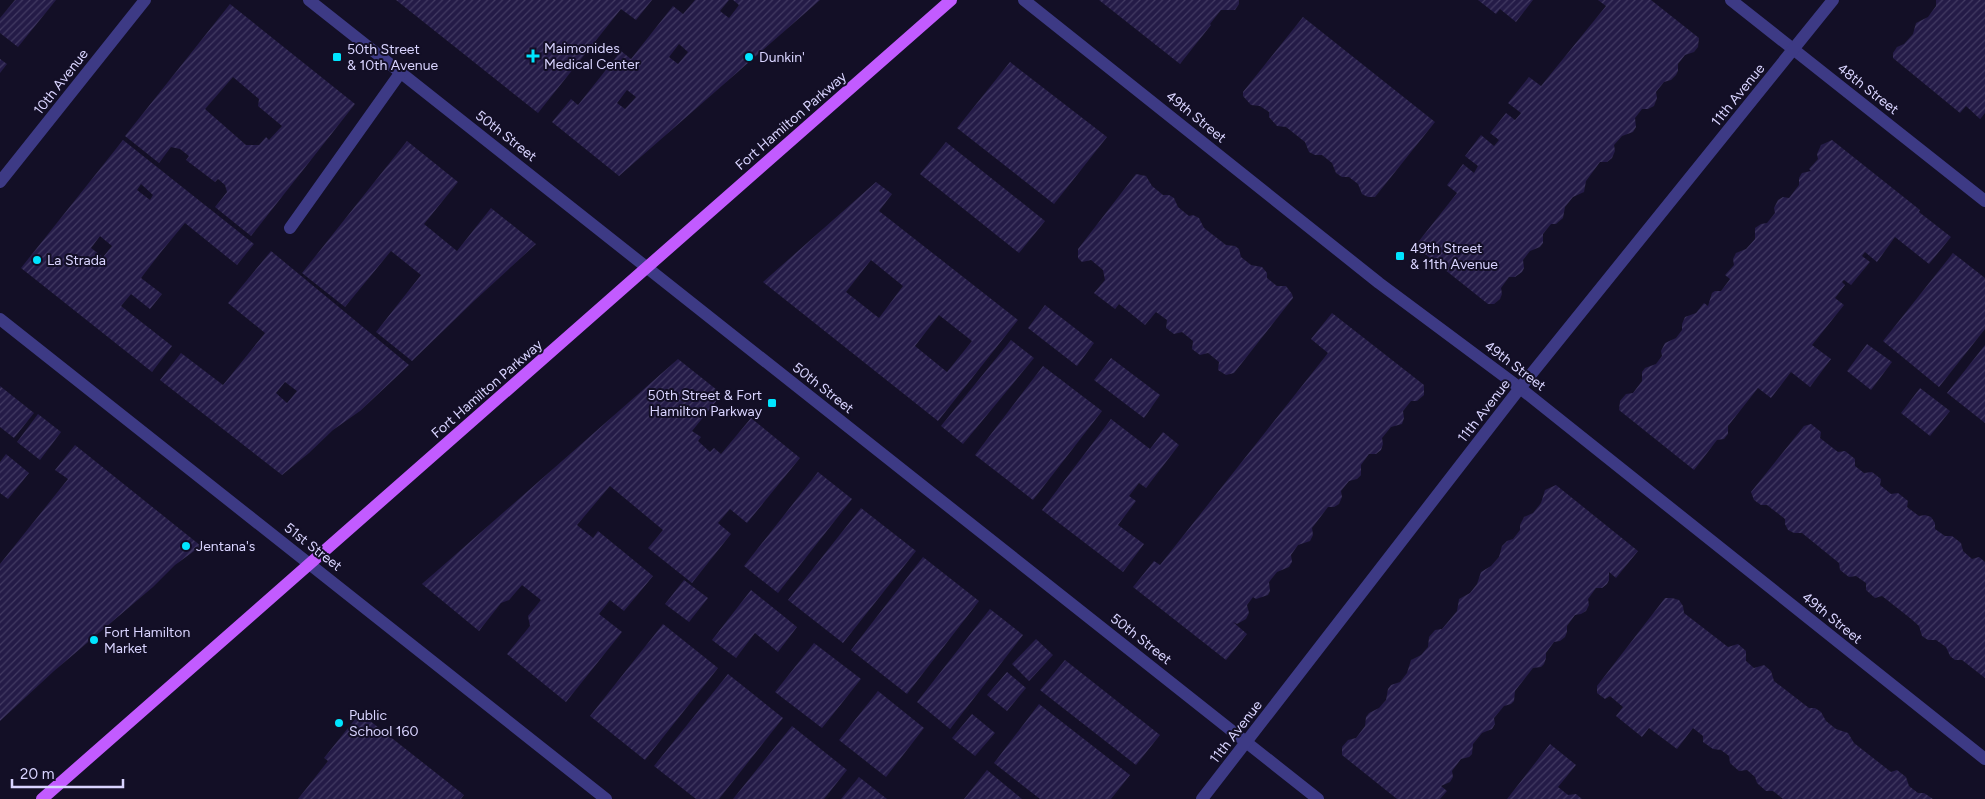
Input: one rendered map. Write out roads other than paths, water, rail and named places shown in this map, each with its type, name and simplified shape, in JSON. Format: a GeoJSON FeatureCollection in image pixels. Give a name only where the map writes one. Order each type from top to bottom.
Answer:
{"type":"FeatureCollection","features":[{"type":"Feature","properties":{"kind":"main road","name":"Fort Hamilton Parkway"},"geometry":{"type":"LineString","coordinates":[[42,799],[951,0]]}},
{"type":"Feature","properties":{"kind":"street","name":"10th Avenue"},"geometry":{"type":"LineString","coordinates":[[0,182],[145,0]]}},
{"type":"Feature","properties":{"kind":"street","name":"50th Street"},"geometry":{"type":"LineString","coordinates":[[309,0],[1318,799]]}},
{"type":"Feature","properties":{"kind":"street","name":"49th Street"},"geometry":{"type":"LineString","coordinates":[[1024,0],[1379,283],[1520,388],[1985,759]]}},
{"type":"Feature","properties":{"kind":"street","name":"48th Street"},"geometry":{"type":"LineString","coordinates":[[1731,0],[1985,201]]}},
{"type":"Feature","properties":{"kind":"street","name":"11th Avenue"},"geometry":{"type":"LineString","coordinates":[[1202,799],[1520,388],[1833,0]]}},
{"type":"Feature","properties":{"kind":"street"},"geometry":{"type":"LineString","coordinates":[[290,228],[400,72]]}},
{"type":"Feature","properties":{"kind":"street","name":"51st Street"},"geometry":{"type":"LineString","coordinates":[[0,319],[606,799]]}},
{"type":"Feature","properties":{"kind":"place","name":"Maimonides Medical Center"},"geometry":{"type":"Point","coordinates":[533,56]}},
{"type":"Feature","properties":{"kind":"place","name":"50th Street & 10th Avenue"},"geometry":{"type":"Point","coordinates":[337,57]}},
{"type":"Feature","properties":{"kind":"place","name":"Dunkin'"},"geometry":{"type":"Point","coordinates":[749,57]}},
{"type":"Feature","properties":{"kind":"place","name":"49th Street & 11th Avenue"},"geometry":{"type":"Point","coordinates":[1400,256]}},
{"type":"Feature","properties":{"kind":"place","name":"La Strada"},"geometry":{"type":"Point","coordinates":[37,260]}},
{"type":"Feature","properties":{"kind":"place","name":"50th Street & Fort Hamilton Parkway"},"geometry":{"type":"Point","coordinates":[772,403]}},
{"type":"Feature","properties":{"kind":"place","name":"Jentana's"},"geometry":{"type":"Point","coordinates":[186,546]}},
{"type":"Feature","properties":{"kind":"place","name":"Fort Hamilton Market"},"geometry":{"type":"Point","coordinates":[94,640]}},
{"type":"Feature","properties":{"kind":"place","name":"Public School 160"},"geometry":{"type":"Point","coordinates":[339,723]}}]}
